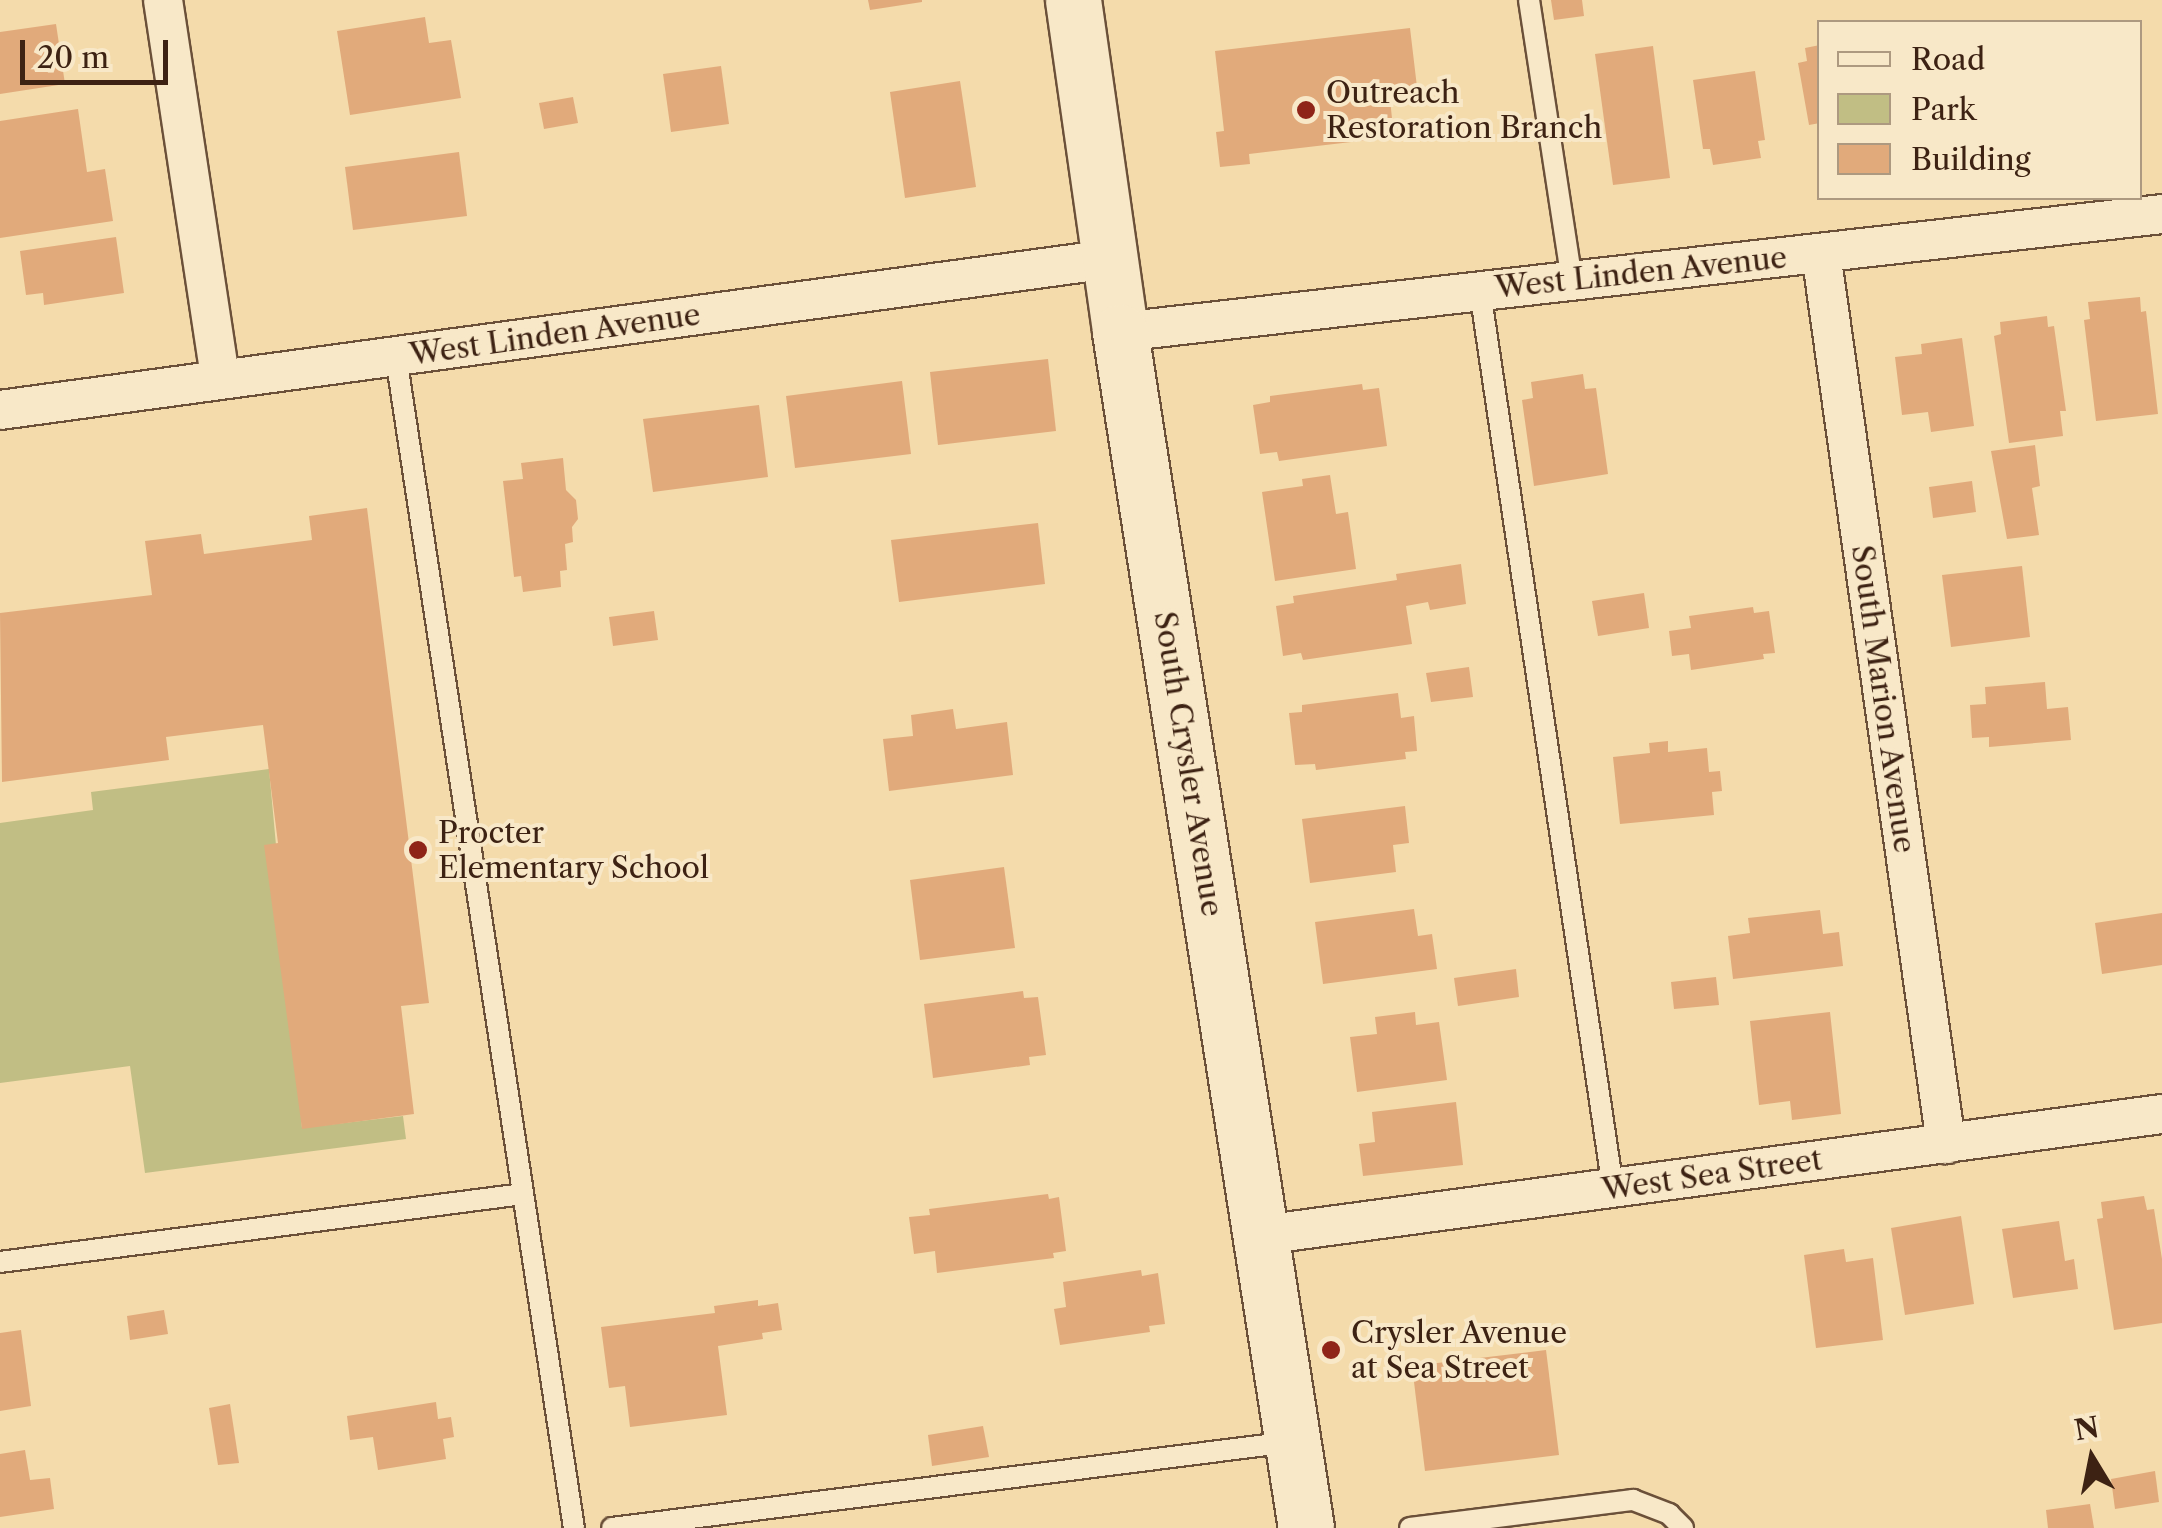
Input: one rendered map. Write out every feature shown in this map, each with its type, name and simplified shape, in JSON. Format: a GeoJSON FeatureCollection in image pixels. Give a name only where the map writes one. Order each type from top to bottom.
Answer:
{"type":"FeatureCollection","features":[{"type":"Feature","properties":{"kind":"main road","name":"South Crysler Avenue"},"geometry":{"type":"LineString","coordinates":[[1073,0],[1120,332],[1306,1528]]}},
{"type":"Feature","properties":{"kind":"street"},"geometry":{"type":"LineString","coordinates":[[164,0],[220,378]]}},
{"type":"Feature","properties":{"kind":"street","name":"West Linden Avenue"},"geometry":{"type":"LineString","coordinates":[[1120,332],[2162,214]]}},
{"type":"Feature","properties":{"kind":"street","name":"South Marion Avenue"},"geometry":{"type":"LineString","coordinates":[[1821,253],[1946,1144]]}},
{"type":"Feature","properties":{"kind":"street","name":"West Linden Avenue"},"geometry":{"type":"LineString","coordinates":[[0,410],[1110,259]]}},
{"type":"Feature","properties":{"kind":"street","name":"West Sea Street"},"geometry":{"type":"LineString","coordinates":[[1262,1235],[2162,1114]]}},
{"type":"Feature","properties":{"kind":"lane"},"geometry":{"type":"LineString","coordinates":[[1529,0],[1572,280]]}},
{"type":"Feature","properties":{"kind":"lane"},"geometry":{"type":"LineString","coordinates":[[1480,291],[1613,1188]]}},
{"type":"Feature","properties":{"kind":"lane"},"geometry":{"type":"LineString","coordinates":[[396,356],[574,1528]]}},
{"type":"Feature","properties":{"kind":"lane"},"geometry":{"type":"LineString","coordinates":[[0,1262],[523,1194]]}},
{"type":"Feature","properties":{"kind":"lane"},"geometry":{"type":"LineString","coordinates":[[612,1528],[1292,1442]]}},
{"type":"Feature","properties":{"kind":"lane"},"geometry":{"type":"LineString","coordinates":[[1410,1528],[1633,1500],[1669,1514],[1682,1528]]}},
{"type":"Feature","properties":{"kind":"green space"},"geometry":{"type":"Polygon","coordinates":[[[269,769],[302,1128],[403,1116],[406,1139],[145,1173],[130,1066],[0,1083],[0,823],[93,810],[91,792],[269,769]]]}},
{"type":"Feature","properties":{"kind":"building"},"geometry":{"type":"Polygon","coordinates":[[[868,0],[922,0],[922,2],[870,10],[868,0]]]}},
{"type":"Feature","properties":{"kind":"building"},"geometry":{"type":"Polygon","coordinates":[[[1551,0],[1582,0],[1584,16],[1554,20],[1551,0]]]}},
{"type":"Feature","properties":{"kind":"building"},"geometry":{"type":"Polygon","coordinates":[[[425,17],[429,43],[451,40],[461,98],[350,115],[337,31],[425,17]]]}},
{"type":"Feature","properties":{"kind":"building"},"geometry":{"type":"Polygon","coordinates":[[[56,24],[65,84],[0,94],[0,32],[56,24]]]}},
{"type":"Feature","properties":{"kind":"building","name":"Outreach Restoration Branch"},"geometry":{"type":"Polygon","coordinates":[[[1410,28],[1417,87],[1389,90],[1394,137],[1249,154],[1250,164],[1220,167],[1216,132],[1224,131],[1215,51],[1410,28]]]}},
{"type":"Feature","properties":{"kind":"building"},"geometry":{"type":"Polygon","coordinates":[[[1653,46],[1670,178],[1613,185],[1595,54],[1653,46]]]}},
{"type":"Feature","properties":{"kind":"building"},"geometry":{"type":"Polygon","coordinates":[[[1817,46],[1817,124],[1809,125],[1798,63],[1807,61],[1805,48],[1817,46]]]}},
{"type":"Feature","properties":{"kind":"building"},"geometry":{"type":"Polygon","coordinates":[[[721,66],[729,124],[671,132],[663,74],[721,66]]]}},
{"type":"Feature","properties":{"kind":"building"},"geometry":{"type":"Polygon","coordinates":[[[1755,71],[1765,140],[1758,141],[1761,158],[1713,165],[1710,149],[1703,149],[1693,80],[1755,71]]]}},
{"type":"Feature","properties":{"kind":"building"},"geometry":{"type":"Polygon","coordinates":[[[960,81],[976,187],[905,198],[890,92],[960,81]]]}},
{"type":"Feature","properties":{"kind":"building"},"geometry":{"type":"Polygon","coordinates":[[[573,97],[578,123],[544,129],[539,103],[573,97]]]}},
{"type":"Feature","properties":{"kind":"building"},"geometry":{"type":"Polygon","coordinates":[[[78,109],[87,172],[105,169],[113,221],[0,238],[0,121],[78,109]]]}},
{"type":"Feature","properties":{"kind":"building"},"geometry":{"type":"Polygon","coordinates":[[[459,152],[467,216],[353,230],[345,167],[459,152]]]}},
{"type":"Feature","properties":{"kind":"building"},"geometry":{"type":"Polygon","coordinates":[[[116,237],[124,293],[44,305],[43,293],[26,295],[20,251],[116,237]]]}},
{"type":"Feature","properties":{"kind":"building"},"geometry":{"type":"Polygon","coordinates":[[[2140,297],[2141,312],[2146,311],[2158,414],[2096,421],[2084,320],[2090,319],[2088,302],[2140,297]]]}},
{"type":"Feature","properties":{"kind":"building"},"geometry":{"type":"Polygon","coordinates":[[[2047,316],[2048,327],[2054,326],[2066,411],[2060,411],[2063,436],[2009,443],[1994,336],[2001,334],[2000,322],[2047,316]]]}},
{"type":"Feature","properties":{"kind":"building"},"geometry":{"type":"Polygon","coordinates":[[[1962,338],[1974,426],[1931,432],[1928,412],[1902,415],[1895,357],[1922,354],[1921,344],[1962,338]]]}},
{"type":"Feature","properties":{"kind":"building"},"geometry":{"type":"Polygon","coordinates":[[[1048,359],[1056,431],[938,445],[930,372],[1048,359]]]}},
{"type":"Feature","properties":{"kind":"building"},"geometry":{"type":"Polygon","coordinates":[[[1583,374],[1585,389],[1596,388],[1608,474],[1534,486],[1522,400],[1533,398],[1531,382],[1583,374]]]}},
{"type":"Feature","properties":{"kind":"building"},"geometry":{"type":"Polygon","coordinates":[[[902,381],[911,454],[795,468],[786,396],[902,381]]]}},
{"type":"Feature","properties":{"kind":"building"},"geometry":{"type":"Polygon","coordinates":[[[1362,384],[1363,390],[1379,388],[1387,446],[1279,461],[1277,452],[1260,454],[1253,405],[1270,402],[1270,396],[1362,384]]]}},
{"type":"Feature","properties":{"kind":"building"},"geometry":{"type":"Polygon","coordinates":[[[759,405],[768,477],[653,492],[643,419],[759,405]]]}},
{"type":"Feature","properties":{"kind":"building"},"geometry":{"type":"Polygon","coordinates":[[[2035,445],[2040,486],[2032,488],[2039,535],[2007,539],[1991,451],[2035,445]]]}},
{"type":"Feature","properties":{"kind":"building"},"geometry":{"type":"Polygon","coordinates":[[[563,458],[566,490],[576,500],[578,519],[572,527],[573,542],[565,544],[567,570],[560,571],[561,587],[523,592],[521,576],[514,577],[503,481],[523,479],[521,463],[563,458]]]}},
{"type":"Feature","properties":{"kind":"building"},"geometry":{"type":"Polygon","coordinates":[[[1330,475],[1336,514],[1348,512],[1356,569],[1275,581],[1262,492],[1303,486],[1302,479],[1330,475]]]}},
{"type":"Feature","properties":{"kind":"building"},"geometry":{"type":"Polygon","coordinates":[[[1972,481],[1976,512],[1933,518],[1929,487],[1972,481]]]}},
{"type":"Feature","properties":{"kind":"building","name":"Procter Elementary School"},"geometry":{"type":"Polygon","coordinates":[[[367,508],[429,1003],[401,1006],[414,1114],[302,1129],[264,845],[278,843],[263,725],[166,737],[169,760],[2,782],[0,613],[152,595],[145,541],[201,534],[204,554],[312,540],[309,516],[367,508]]]}},
{"type":"Feature","properties":{"kind":"building"},"geometry":{"type":"Polygon","coordinates":[[[1038,523],[1045,584],[899,602],[891,540],[1038,523]]]}},
{"type":"Feature","properties":{"kind":"building"},"geometry":{"type":"Polygon","coordinates":[[[1461,564],[1466,604],[1430,610],[1428,602],[1406,606],[1412,644],[1303,660],[1301,653],[1283,656],[1276,606],[1294,603],[1293,596],[1397,580],[1396,574],[1461,564]]]}},
{"type":"Feature","properties":{"kind":"building"},"geometry":{"type":"Polygon","coordinates":[[[2022,566],[2030,637],[1951,647],[1942,575],[2022,566]]]}},
{"type":"Feature","properties":{"kind":"building"},"geometry":{"type":"Polygon","coordinates":[[[1644,593],[1649,628],[1598,636],[1592,601],[1644,593]]]}},
{"type":"Feature","properties":{"kind":"building"},"geometry":{"type":"Polygon","coordinates":[[[1753,607],[1754,613],[1769,611],[1775,653],[1763,654],[1764,659],[1691,670],[1689,654],[1672,656],[1669,631],[1691,628],[1689,616],[1753,607]]]}},
{"type":"Feature","properties":{"kind":"building"},"geometry":{"type":"Polygon","coordinates":[[[654,611],[658,640],[613,646],[609,617],[654,611]]]}},
{"type":"Feature","properties":{"kind":"building"},"geometry":{"type":"Polygon","coordinates":[[[1469,667],[1473,697],[1431,702],[1426,673],[1469,667]]]}},
{"type":"Feature","properties":{"kind":"building"},"geometry":{"type":"Polygon","coordinates":[[[2045,682],[2047,709],[2068,707],[2071,740],[1989,747],[1989,737],[1972,738],[1970,705],[1986,704],[1985,687],[2045,682]]]}},
{"type":"Feature","properties":{"kind":"building"},"geometry":{"type":"Polygon","coordinates":[[[1398,693],[1401,718],[1414,716],[1417,751],[1405,752],[1406,759],[1316,770],[1315,764],[1295,765],[1289,713],[1302,712],[1302,705],[1398,693]]]}},
{"type":"Feature","properties":{"kind":"building"},"geometry":{"type":"Polygon","coordinates":[[[953,709],[956,729],[1007,722],[1013,775],[889,791],[883,739],[913,736],[911,715],[953,709]]]}},
{"type":"Feature","properties":{"kind":"building"},"geometry":{"type":"Polygon","coordinates":[[[1668,741],[1668,752],[1707,748],[1709,772],[1720,771],[1722,791],[1712,792],[1714,815],[1620,824],[1613,757],[1650,753],[1649,743],[1668,741]]]}},
{"type":"Feature","properties":{"kind":"building"},"geometry":{"type":"Polygon","coordinates":[[[1405,806],[1409,843],[1393,845],[1396,872],[1310,883],[1302,819],[1405,806]]]}},
{"type":"Feature","properties":{"kind":"building"},"geometry":{"type":"Polygon","coordinates":[[[1004,867],[1015,948],[920,960],[910,880],[1004,867]]]}},
{"type":"Feature","properties":{"kind":"building"},"geometry":{"type":"Polygon","coordinates":[[[1414,909],[1418,936],[1432,934],[1437,969],[1323,984],[1315,922],[1414,909]]]}},
{"type":"Feature","properties":{"kind":"building"},"geometry":{"type":"Polygon","coordinates":[[[1820,910],[1823,934],[1839,932],[1843,966],[1733,979],[1728,936],[1750,933],[1748,918],[1820,910]]]}},
{"type":"Feature","properties":{"kind":"building"},"geometry":{"type":"Polygon","coordinates":[[[2162,913],[2162,965],[2102,974],[2095,923],[2162,913]]]}},
{"type":"Feature","properties":{"kind":"building"},"geometry":{"type":"Polygon","coordinates":[[[1516,969],[1519,997],[1458,1006],[1454,978],[1516,969]]]}},
{"type":"Feature","properties":{"kind":"building"},"geometry":{"type":"Polygon","coordinates":[[[1716,977],[1719,1005],[1674,1009],[1671,982],[1716,977]]]}},
{"type":"Feature","properties":{"kind":"building"},"geometry":{"type":"Polygon","coordinates":[[[1023,991],[1024,998],[1038,997],[1046,1055],[1029,1057],[1030,1065],[933,1078],[924,1004],[1023,991]]]}},
{"type":"Feature","properties":{"kind":"building"},"geometry":{"type":"Polygon","coordinates":[[[1415,1012],[1416,1025],[1439,1022],[1447,1080],[1357,1092],[1350,1037],[1377,1034],[1375,1017],[1415,1012]]]}},
{"type":"Feature","properties":{"kind":"building"},"geometry":{"type":"Polygon","coordinates":[[[1830,1012],[1841,1114],[1792,1120],[1790,1101],[1759,1105],[1750,1021],[1830,1012]]]}},
{"type":"Feature","properties":{"kind":"building"},"geometry":{"type":"Polygon","coordinates":[[[1456,1102],[1463,1165],[1363,1176],[1359,1144],[1375,1142],[1372,1112],[1456,1102]]]}},
{"type":"Feature","properties":{"kind":"building"},"geometry":{"type":"Polygon","coordinates":[[[1048,1194],[1049,1199],[1059,1197],[1066,1251],[1053,1253],[1054,1258],[937,1273],[935,1251],[914,1254],[909,1217],[930,1215],[929,1209],[1048,1194]]]}},
{"type":"Feature","properties":{"kind":"building"},"geometry":{"type":"Polygon","coordinates":[[[2144,1196],[2147,1210],[2154,1209],[2162,1259],[2162,1323],[2114,1330],[2097,1219],[2103,1218],[2101,1202],[2144,1196]]]}},
{"type":"Feature","properties":{"kind":"building"},"geometry":{"type":"Polygon","coordinates":[[[1961,1216],[1974,1304],[1905,1315],[1891,1228],[1961,1216]]]}},
{"type":"Feature","properties":{"kind":"building"},"geometry":{"type":"Polygon","coordinates":[[[2059,1221],[2065,1261],[2074,1259],[2078,1289],[2013,1298],[2002,1229],[2059,1221]]]}},
{"type":"Feature","properties":{"kind":"building"},"geometry":{"type":"Polygon","coordinates":[[[1844,1249],[1846,1262],[1873,1258],[1883,1340],[1816,1348],[1804,1255],[1844,1249]]]}},
{"type":"Feature","properties":{"kind":"building"},"geometry":{"type":"Polygon","coordinates":[[[1141,1270],[1142,1276],[1158,1273],[1165,1324],[1149,1326],[1150,1332],[1060,1345],[1054,1309],[1066,1307],[1063,1282],[1141,1270]]]}},
{"type":"Feature","properties":{"kind":"building"},"geometry":{"type":"Polygon","coordinates":[[[758,1300],[758,1306],[778,1303],[782,1330],[762,1333],[763,1339],[718,1346],[727,1415],[630,1427],[625,1386],[609,1388],[601,1327],[715,1313],[714,1306],[758,1300]]]}},
{"type":"Feature","properties":{"kind":"building"},"geometry":{"type":"Polygon","coordinates":[[[164,1310],[168,1334],[130,1340],[127,1316],[164,1310]]]}},
{"type":"Feature","properties":{"kind":"building"},"geometry":{"type":"Polygon","coordinates":[[[21,1330],[31,1406],[0,1411],[0,1333],[21,1330]]]}},
{"type":"Feature","properties":{"kind":"building"},"geometry":{"type":"Polygon","coordinates":[[[1546,1350],[1559,1455],[1425,1471],[1412,1366],[1546,1350]]]}},
{"type":"Feature","properties":{"kind":"building"},"geometry":{"type":"Polygon","coordinates":[[[436,1402],[438,1419],[451,1417],[454,1437],[443,1439],[446,1459],[378,1470],[373,1437],[350,1440],[347,1416],[436,1402]]]}},
{"type":"Feature","properties":{"kind":"building"},"geometry":{"type":"Polygon","coordinates":[[[230,1404],[239,1463],[218,1465],[209,1408],[230,1404]]]}},
{"type":"Feature","properties":{"kind":"building"},"geometry":{"type":"Polygon","coordinates":[[[983,1426],[989,1457],[932,1466],[928,1435],[983,1426]]]}},
{"type":"Feature","properties":{"kind":"building"},"geometry":{"type":"Polygon","coordinates":[[[25,1450],[30,1480],[50,1478],[54,1509],[0,1517],[0,1454],[25,1450]]]}},
{"type":"Feature","properties":{"kind":"building"},"geometry":{"type":"Polygon","coordinates":[[[2155,1471],[2159,1502],[2115,1509],[2111,1479],[2155,1471]]]}},
{"type":"Feature","properties":{"kind":"building"},"geometry":{"type":"Polygon","coordinates":[[[2090,1504],[2094,1528],[2048,1528],[2046,1510],[2090,1504]]]}},
{"type":"Feature","properties":{"kind":"place","name":"Outreach Restoration Branch"},"geometry":{"type":"Point","coordinates":[1306,110]}},
{"type":"Feature","properties":{"kind":"place","name":"Procter Elementary School"},"geometry":{"type":"Point","coordinates":[418,850]}},
{"type":"Feature","properties":{"kind":"place","name":"Crysler Avenue at Sea Street"},"geometry":{"type":"Point","coordinates":[1331,1350]}}]}
